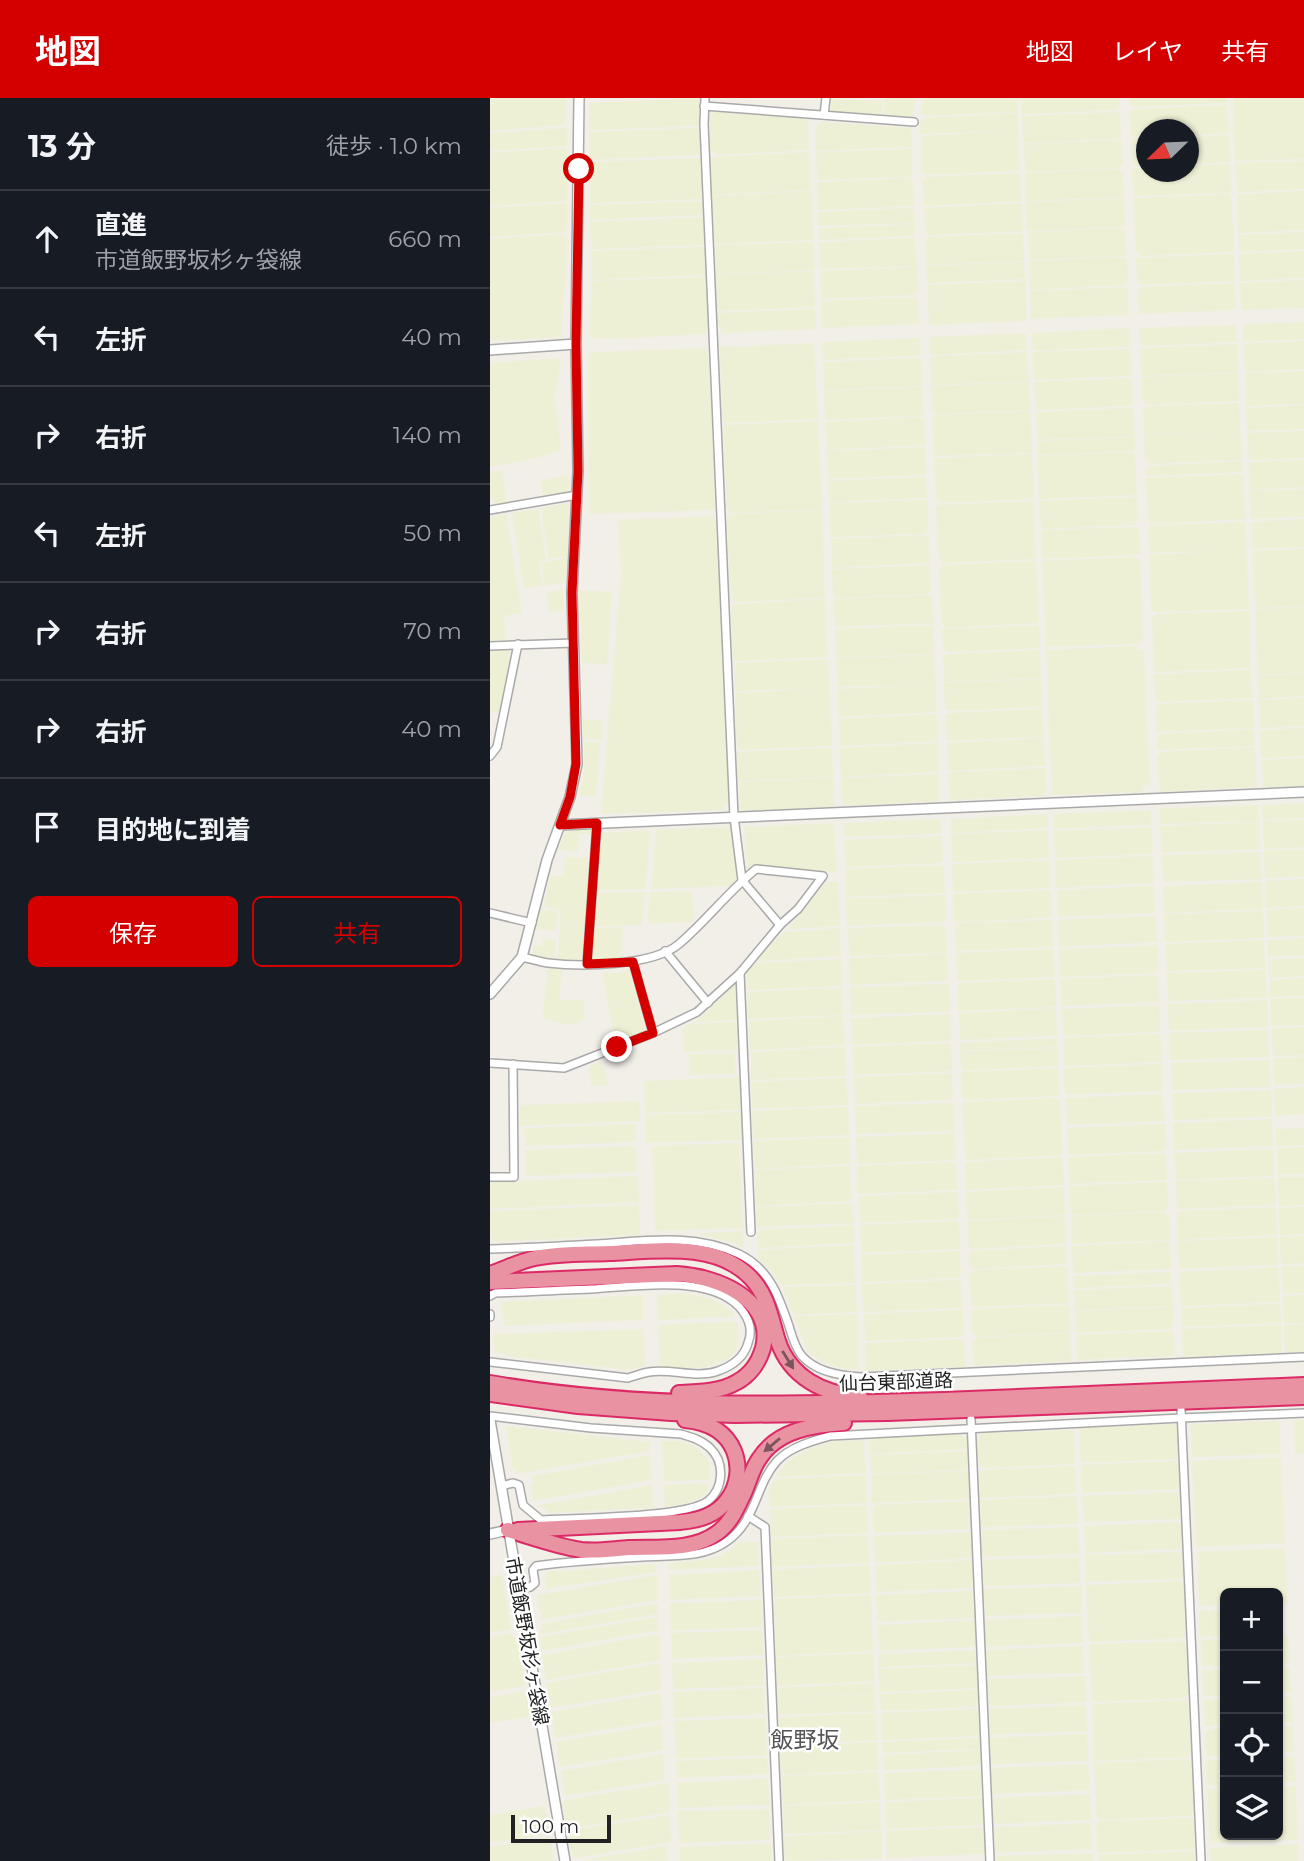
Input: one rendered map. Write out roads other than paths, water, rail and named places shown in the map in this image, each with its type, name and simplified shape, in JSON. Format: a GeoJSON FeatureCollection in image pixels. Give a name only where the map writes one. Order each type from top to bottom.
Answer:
{"type":"FeatureCollection","features":[{"type":"Feature","properties":{"kind":"highway"},"geometry":{"type":"LineString","coordinates":[[490,1273],[533,1258],[554,1255],[668,1250],[702,1254],[736,1266],[751,1278],[763,1294],[778,1342],[788,1362],[795,1371],[813,1384],[853,1396],[1005,1403]]}},
{"type":"Feature","properties":{"kind":"highway"},"geometry":{"type":"LineString","coordinates":[[490,1282],[685,1275],[714,1282],[740,1294],[758,1311],[763,1325],[764,1342],[755,1365],[738,1382],[721,1389],[680,1393],[514,1387]]}},
{"type":"Feature","properties":{"kind":"highway","name":"仙台東部道路"},"geometry":{"type":"LineString","coordinates":[[490,1382],[514,1387],[632,1399],[735,1404],[1005,1403],[1304,1397]]}},
{"type":"Feature","properties":{"kind":"highway","name":"仙台東部道路"},"geometry":{"type":"LineString","coordinates":[[490,1394],[633,1410],[735,1415],[821,1415],[1304,1385]]}},
{"type":"Feature","properties":{"kind":"highway"},"geometry":{"type":"LineString","coordinates":[[508,1530],[701,1519],[725,1504],[736,1485],[738,1474],[736,1454],[731,1445],[708,1425],[689,1420],[578,1411],[524,1399]]}},
{"type":"Feature","properties":{"kind":"highway"},"geometry":{"type":"LineString","coordinates":[[508,1530],[589,1551],[694,1544],[710,1537],[726,1525],[736,1511],[760,1457],[772,1444],[787,1434],[826,1424],[1005,1403]]}},
{"type":"Feature","properties":{"kind":"street"},"geometry":{"type":"LineString","coordinates":[[490,994],[522,957],[547,860],[570,797],[576,764],[572,593],[578,446],[576,344],[579,98]]}},
{"type":"Feature","properties":{"kind":"street"},"geometry":{"type":"LineString","coordinates":[[824,115],[826,98]]}},
{"type":"Feature","properties":{"kind":"street"},"geometry":{"type":"LineString","coordinates":[[780,925],[743,880],[734,817],[705,102],[914,122]]}},
{"type":"Feature","properties":{"kind":"street"},"geometry":{"type":"LineString","coordinates":[[490,350],[576,344]]}},
{"type":"Feature","properties":{"kind":"street"},"geometry":{"type":"LineString","coordinates":[[490,510],[577,495]]}},
{"type":"Feature","properties":{"kind":"street"},"geometry":{"type":"LineString","coordinates":[[490,646],[574,643]]}},
{"type":"Feature","properties":{"kind":"street"},"geometry":{"type":"LineString","coordinates":[[490,756],[497,747],[518,644]]}},
{"type":"Feature","properties":{"kind":"street"},"geometry":{"type":"LineString","coordinates":[[560,825],[1304,792]]}},
{"type":"Feature","properties":{"kind":"street"},"geometry":{"type":"LineString","coordinates":[[587,964],[597,823]]}},
{"type":"Feature","properties":{"kind":"street"},"geometry":{"type":"LineString","coordinates":[[490,1063],[564,1068],[653,1033],[697,1012],[740,973],[780,925],[798,909],[823,876],[756,869],[677,946],[633,962],[548,963],[522,957]]}},
{"type":"Feature","properties":{"kind":"street"},"geometry":{"type":"LineString","coordinates":[[490,913],[532,923]]}},
{"type":"Feature","properties":{"kind":"street"},"geometry":{"type":"LineString","coordinates":[[665,951],[708,1003]]}},
{"type":"Feature","properties":{"kind":"street"},"geometry":{"type":"LineString","coordinates":[[633,962],[653,1033]]}},
{"type":"Feature","properties":{"kind":"street"},"geometry":{"type":"LineString","coordinates":[[740,973],[751,1232]]}},
{"type":"Feature","properties":{"kind":"street"},"geometry":{"type":"LineString","coordinates":[[490,1177],[514,1177],[513,1064]]}},
{"type":"Feature","properties":{"kind":"street"},"geometry":{"type":"LineString","coordinates":[[490,1249],[666,1240],[706,1242],[732,1251],[750,1261],[771,1280],[802,1356],[816,1367],[842,1376],[1304,1357]]}},
{"type":"Feature","properties":{"kind":"street"},"geometry":{"type":"LineString","coordinates":[[490,1296],[495,1293],[681,1285],[719,1293],[732,1301],[747,1317],[750,1331],[743,1355],[727,1367],[709,1373],[649,1372],[628,1378],[490,1362]]}},
{"type":"Feature","properties":{"kind":"street"},"geometry":{"type":"LineString","coordinates":[[1181,1409],[1201,1861]]}},
{"type":"Feature","properties":{"kind":"street"},"geometry":{"type":"LineString","coordinates":[[519,1589],[530,1587],[534,1583],[533,1570],[536,1566],[691,1555],[711,1550],[727,1542],[741,1527],[777,1461],[787,1453],[813,1441],[839,1435],[1304,1413]]}},
{"type":"Feature","properties":{"kind":"street"},"geometry":{"type":"LineString","coordinates":[[490,1418],[681,1434],[695,1438],[711,1449],[719,1461],[720,1469],[717,1489],[709,1500],[692,1509],[664,1513],[541,1520],[523,1505],[519,1485],[513,1483],[501,1486]]}},
{"type":"Feature","properties":{"kind":"street","name":"市道飯野坂杉ヶ袋線"},"geometry":{"type":"LineString","coordinates":[[490,1418],[565,1861]]}},
{"type":"Feature","properties":{"kind":"street"},"geometry":{"type":"LineString","coordinates":[[971,1419],[990,1861]]}},
{"type":"Feature","properties":{"kind":"street"},"geometry":{"type":"LineString","coordinates":[[748,1516],[765,1527],[779,1861]]}},
{"type":"Feature","properties":{"kind":"street"},"geometry":{"type":"LineString","coordinates":[[490,1534],[508,1530]]}},
{"type":"Feature","properties":{"kind":"district","name":"飯野坂"},"geometry":{"type":"Point","coordinates":[805,1740]}}]}
